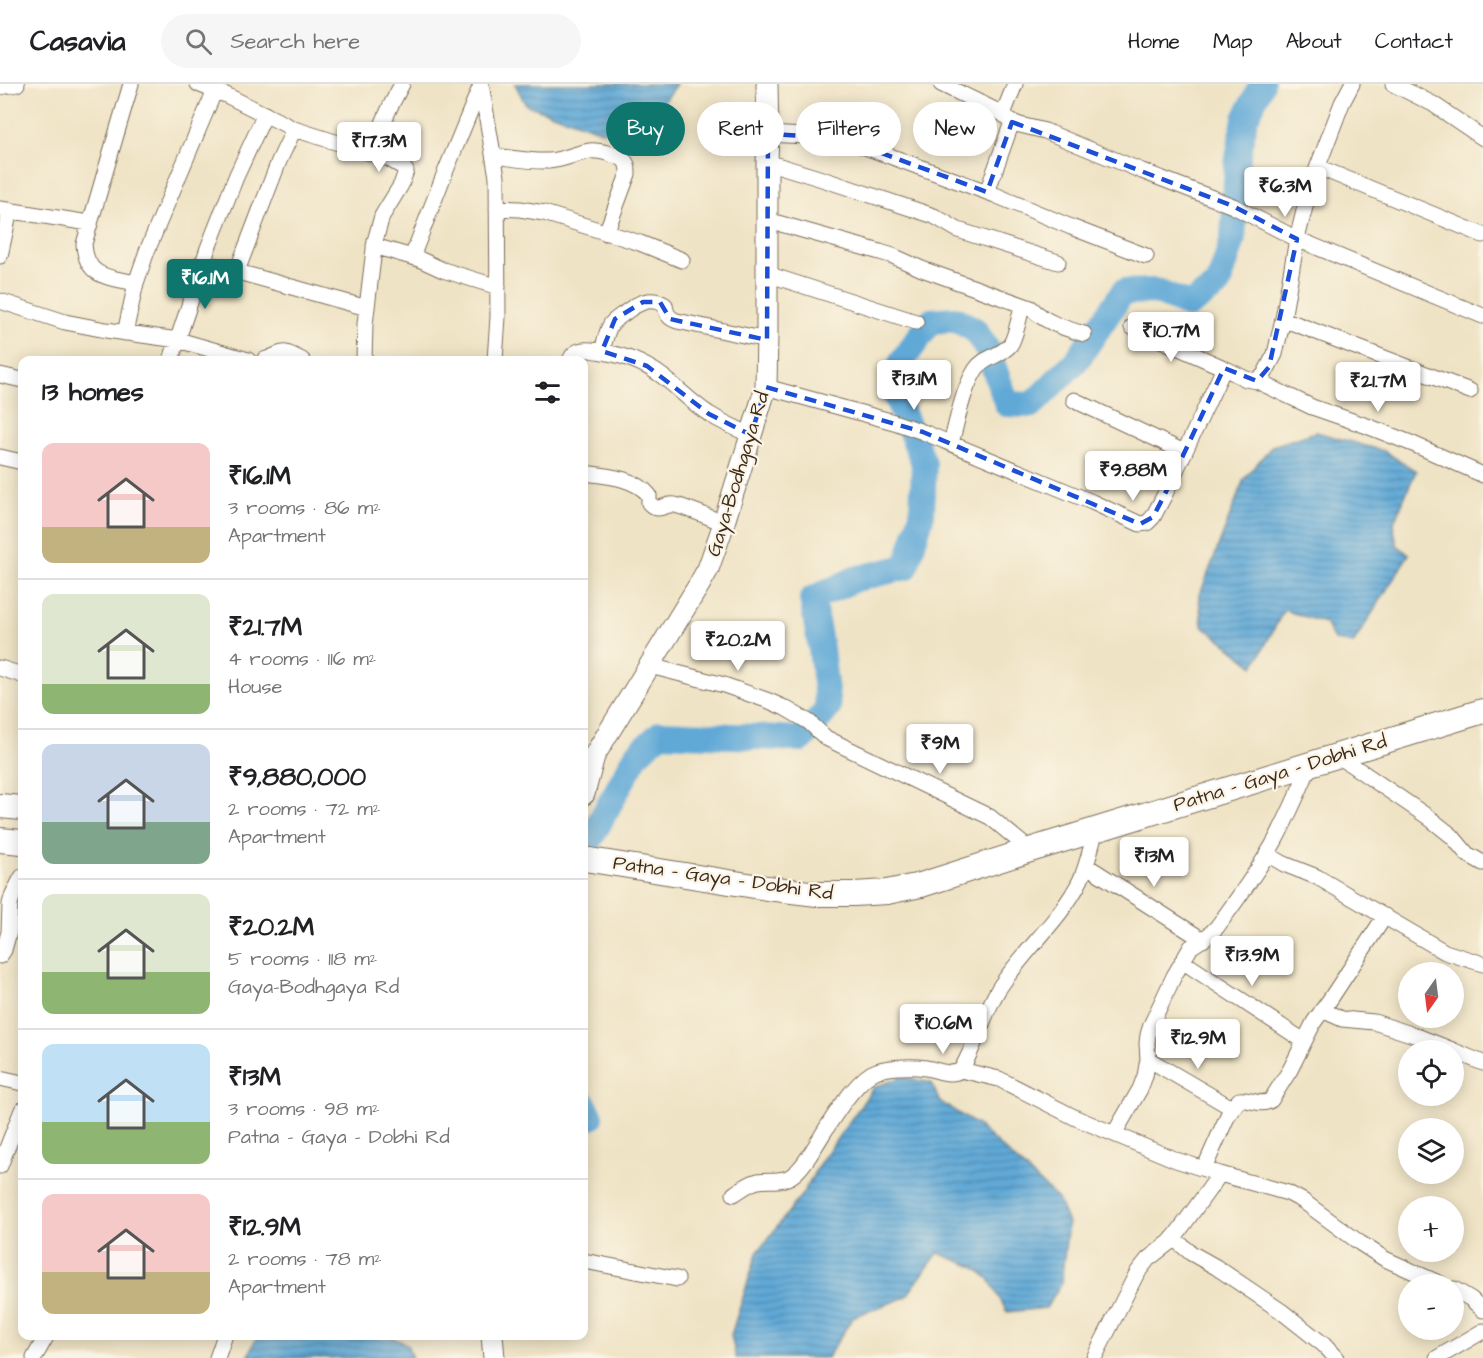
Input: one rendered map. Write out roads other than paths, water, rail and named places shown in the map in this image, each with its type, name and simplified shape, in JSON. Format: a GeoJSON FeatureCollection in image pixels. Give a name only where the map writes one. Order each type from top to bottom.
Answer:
{"type":"FeatureCollection","features":[{"type":"Feature","properties":{"kind":"main road","name":"Patna - Gaya - Dobhi Rd"},"geometry":{"type":"LineString","coordinates":[[588,860],[818,894],[887,892],[921,885],[1483,711]]}},
{"type":"Feature","properties":{"kind":"main road"},"geometry":{"type":"LineString","coordinates":[[0,806],[18,808]]}},
{"type":"Feature","properties":{"kind":"main road"},"geometry":{"type":"LineString","coordinates":[[0,840],[18,842]]}},
{"type":"Feature","properties":{"kind":"street"},"geometry":{"type":"LineString","coordinates":[[0,87],[17,84]]}},
{"type":"Feature","properties":{"kind":"street"},"geometry":{"type":"LineString","coordinates":[[131,84],[84,244],[85,256],[89,265],[97,272],[107,277],[136,283]]}},
{"type":"Feature","properties":{"kind":"street"},"geometry":{"type":"LineString","coordinates":[[198,84],[294,129],[370,153],[396,163],[406,171],[401,185],[382,216],[374,246],[365,324],[364,356]]}},
{"type":"Feature","properties":{"kind":"street"},"geometry":{"type":"LineString","coordinates":[[370,153],[402,84]]}},
{"type":"Feature","properties":{"kind":"street","name":"Gaya-Bodhgaya Rd"},"geometry":{"type":"LineString","coordinates":[[767,84],[767,102]]}},
{"type":"Feature","properties":{"kind":"street"},"geometry":{"type":"LineString","coordinates":[[941,84],[1020,125],[1045,131],[1233,206],[1297,238],[1483,315]]}},
{"type":"Feature","properties":{"kind":"street"},"geometry":{"type":"LineString","coordinates":[[987,192],[1015,84]]}},
{"type":"Feature","properties":{"kind":"street"},"geometry":{"type":"LineString","coordinates":[[1257,381],[1264,375],[1275,354],[1297,238],[1310,186],[1342,103],[1352,84]]}},
{"type":"Feature","properties":{"kind":"street"},"geometry":{"type":"LineString","coordinates":[[1393,84],[1433,104],[1483,138]]}},
{"type":"Feature","properties":{"kind":"street"},"geometry":{"type":"LineString","coordinates":[[481,85],[497,177],[498,317],[495,356]]}},
{"type":"Feature","properties":{"kind":"street"},"geometry":{"type":"LineString","coordinates":[[412,257],[481,85]]}},
{"type":"Feature","properties":{"kind":"street"},"geometry":{"type":"LineString","coordinates":[[125,333],[136,283],[154,232],[215,90]]}},
{"type":"Feature","properties":{"kind":"street"},"geometry":{"type":"LineString","coordinates":[[172,356],[202,262],[232,185],[265,114]]}},
{"type":"Feature","properties":{"kind":"street"},"geometry":{"type":"LineString","coordinates":[[237,271],[279,161],[294,129]]}},
{"type":"Feature","properties":{"kind":"street"},"geometry":{"type":"LineString","coordinates":[[784,135],[841,138],[987,192],[1071,228],[1146,256]]}},
{"type":"Feature","properties":{"kind":"street"},"geometry":{"type":"LineString","coordinates":[[494,156],[547,161],[598,151],[620,157],[625,161],[628,174],[606,233]]}},
{"type":"Feature","properties":{"kind":"street","name":"Gaya-Bodhgaya Rd"},"geometry":{"type":"LineString","coordinates":[[589,755],[650,666],[708,569],[766,387],[767,156]]}},
{"type":"Feature","properties":{"kind":"street"},"geometry":{"type":"LineString","coordinates":[[767,162],[934,216],[958,230],[1058,262]]}},
{"type":"Feature","properties":{"kind":"street"},"geometry":{"type":"LineString","coordinates":[[1317,167],[1483,235]]}},
{"type":"Feature","properties":{"kind":"street"},"geometry":{"type":"LineString","coordinates":[[497,208],[544,213],[662,251],[682,260]]}},
{"type":"Feature","properties":{"kind":"street"},"geometry":{"type":"LineString","coordinates":[[0,256],[5,209],[89,224]]}},
{"type":"Feature","properties":{"kind":"street"},"geometry":{"type":"LineString","coordinates":[[767,220],[893,256],[922,269],[1031,308],[1050,323],[1083,334]]}},
{"type":"Feature","properties":{"kind":"street"},"geometry":{"type":"LineString","coordinates":[[374,246],[498,287]]}},
{"type":"Feature","properties":{"kind":"street"},"geometry":{"type":"LineString","coordinates":[[202,262],[367,308]]}},
{"type":"Feature","properties":{"kind":"street"},"geometry":{"type":"LineString","coordinates":[[767,274],[916,322]]}},
{"type":"Feature","properties":{"kind":"street"},"geometry":{"type":"LineString","coordinates":[[602,351],[610,326],[615,319],[636,305],[651,300],[665,305],[670,319],[767,340]]}},
{"type":"Feature","properties":{"kind":"street"},"geometry":{"type":"LineString","coordinates":[[0,301],[84,327],[178,340],[234,356]]}},
{"type":"Feature","properties":{"kind":"street"},"geometry":{"type":"LineString","coordinates":[[951,444],[965,393],[976,369],[981,363],[1011,344],[1022,306]]}},
{"type":"Feature","properties":{"kind":"street"},"geometry":{"type":"LineString","coordinates":[[1283,319],[1470,391]]}},
{"type":"Feature","properties":{"kind":"street"},"geometry":{"type":"LineString","coordinates":[[1132,327],[1312,407],[1413,444],[1483,475]]}},
{"type":"Feature","properties":{"kind":"street"},"geometry":{"type":"LineString","coordinates":[[572,356],[579,350],[589,349],[628,358],[647,366],[709,414],[751,435]]}},
{"type":"Feature","properties":{"kind":"street"},"geometry":{"type":"LineString","coordinates":[[271,356],[287,352],[294,356]]}},
{"type":"Feature","properties":{"kind":"street"},"geometry":{"type":"LineString","coordinates":[[766,387],[923,432],[1100,505],[1140,524],[1147,523],[1153,517],[1224,368]]}},
{"type":"Feature","properties":{"kind":"street"},"geometry":{"type":"LineString","coordinates":[[0,375],[18,379]]}},
{"type":"Feature","properties":{"kind":"street"},"geometry":{"type":"LineString","coordinates":[[1074,400],[1185,452]]}},
{"type":"Feature","properties":{"kind":"street"},"geometry":{"type":"LineString","coordinates":[[0,457],[18,461]]}},
{"type":"Feature","properties":{"kind":"street"},"geometry":{"type":"LineString","coordinates":[[588,474],[610,477],[640,487],[649,495],[649,503],[653,507],[673,505],[724,523]]}},
{"type":"Feature","properties":{"kind":"street"},"geometry":{"type":"LineString","coordinates":[[650,666],[741,690],[785,708],[809,722],[820,734],[990,817],[1029,850]]}},
{"type":"Feature","properties":{"kind":"street"},"geometry":{"type":"LineString","coordinates":[[0,668],[18,674]]}},
{"type":"Feature","properties":{"kind":"street"},"geometry":{"type":"LineString","coordinates":[[1337,755],[1428,817],[1452,836],[1467,854],[1483,863]]}},
{"type":"Feature","properties":{"kind":"street"},"geometry":{"type":"LineString","coordinates":[[1114,1134],[1140,1089],[1148,1059],[1147,1043],[1151,1025],[1182,961],[1191,947],[1217,927],[1267,854],[1295,801],[1311,763]]}},
{"type":"Feature","properties":{"kind":"street"},"geometry":{"type":"LineString","coordinates":[[734,1194],[758,1181],[788,1178],[794,1175],[849,1096],[874,1072],[915,1067],[956,1074],[961,1070],[993,998],[1024,954],[1072,895],[1087,866],[1096,830]]}},
{"type":"Feature","properties":{"kind":"street"},"geometry":{"type":"LineString","coordinates":[[1267,854],[1293,868],[1317,877],[1445,952],[1483,964]]}},
{"type":"Feature","properties":{"kind":"street"},"geometry":{"type":"LineString","coordinates":[[1087,866],[1203,940]]}},
{"type":"Feature","properties":{"kind":"street"},"geometry":{"type":"LineString","coordinates":[[0,956],[9,932],[10,904],[18,885]]}},
{"type":"Feature","properties":{"kind":"street"},"geometry":{"type":"LineString","coordinates":[[1204,1169],[1232,1108],[1239,1100],[1267,1103],[1271,1100],[1290,1070],[1314,1022],[1385,916]]}},
{"type":"Feature","properties":{"kind":"street"},"geometry":{"type":"LineString","coordinates":[[1182,961],[1304,1041]]}},
{"type":"Feature","properties":{"kind":"street"},"geometry":{"type":"LineString","coordinates":[[1322,1010],[1342,1019],[1374,1022],[1427,1040]]}},
{"type":"Feature","properties":{"kind":"street"},"geometry":{"type":"LineString","coordinates":[[1464,1055],[1483,1063]]}},
{"type":"Feature","properties":{"kind":"street"},"geometry":{"type":"LineString","coordinates":[[1148,1059],[1232,1108]]}},
{"type":"Feature","properties":{"kind":"street"},"geometry":{"type":"LineString","coordinates":[[961,1070],[999,1079],[1076,1118],[1168,1157],[1288,1193],[1379,1255],[1417,1274]]}},
{"type":"Feature","properties":{"kind":"street"},"geometry":{"type":"LineString","coordinates":[[0,1078],[18,1082]]}},
{"type":"Feature","properties":{"kind":"street"},"geometry":{"type":"LineString","coordinates":[[0,1166],[18,1120]]}},
{"type":"Feature","properties":{"kind":"street"},"geometry":{"type":"LineString","coordinates":[[1094,1358],[1137,1273],[1148,1259],[1173,1238],[1220,1174]]}},
{"type":"Feature","properties":{"kind":"street"},"geometry":{"type":"LineString","coordinates":[[1173,1238],[1191,1253],[1281,1311],[1324,1345],[1336,1358]]}},
{"type":"Feature","properties":{"kind":"street"},"geometry":{"type":"LineString","coordinates":[[588,1262],[677,1279]]}},
{"type":"Feature","properties":{"kind":"street"},"geometry":{"type":"LineString","coordinates":[[1464,1295],[1483,1310]]}},
{"type":"Feature","properties":{"kind":"street"},"geometry":{"type":"LineString","coordinates":[[1437,1358],[1483,1331]]}},
{"type":"Feature","properties":{"kind":"street"},"geometry":{"type":"LineString","coordinates":[[34,1358],[44,1340]]}},
{"type":"Feature","properties":{"kind":"street"},"geometry":{"type":"LineString","coordinates":[[217,1358],[223,1340]]}},
{"type":"Feature","properties":{"kind":"street"},"geometry":{"type":"LineString","coordinates":[[492,1340],[494,1358]]}},
{"type":"Feature","properties":{"kind":"water"},"geometry":{"type":"Polygon","coordinates":[[[515,84],[676,84],[664,102],[606,102],[606,130],[602,131],[526,105],[515,84]]]}},
{"type":"Feature","properties":{"kind":"water"},"geometry":{"type":"Polygon","coordinates":[[[1316,432],[1384,451],[1416,471],[1393,524],[1397,545],[1409,554],[1353,644],[1334,640],[1325,623],[1284,610],[1254,666],[1202,625],[1199,597],[1244,479],[1272,446],[1316,432]]]}},
{"type":"Feature","properties":{"kind":"water"},"geometry":{"type":"Polygon","coordinates":[[[902,1077],[932,1083],[939,1101],[977,1125],[1058,1199],[1068,1223],[1061,1284],[1046,1308],[1007,1312],[989,1279],[974,1267],[938,1253],[906,1297],[853,1317],[827,1358],[736,1358],[731,1335],[757,1253],[803,1193],[820,1163],[874,1087],[902,1077]]]}},
{"type":"Feature","properties":{"kind":"water"},"geometry":{"type":"Polygon","coordinates":[[[255,1340],[398,1340],[407,1344],[412,1358],[248,1358],[255,1340]]]}},
{"type":"Feature","properties":{"kind":"waterway"},"geometry":{"type":"LineString","coordinates":[[588,843],[637,754],[661,733],[802,739],[828,708],[812,599],[855,579],[906,567],[922,514],[924,463],[892,387],[902,361],[931,321],[955,319],[975,330],[988,351],[1007,404],[1032,405],[1077,360],[1123,292],[1155,291],[1189,305],[1218,285],[1233,239],[1237,163],[1245,119],[1262,84]]}},
{"type":"Feature","properties":{"kind":"waterway"},"geometry":{"type":"LineString","coordinates":[[588,1111],[591,1117]]}}]}
